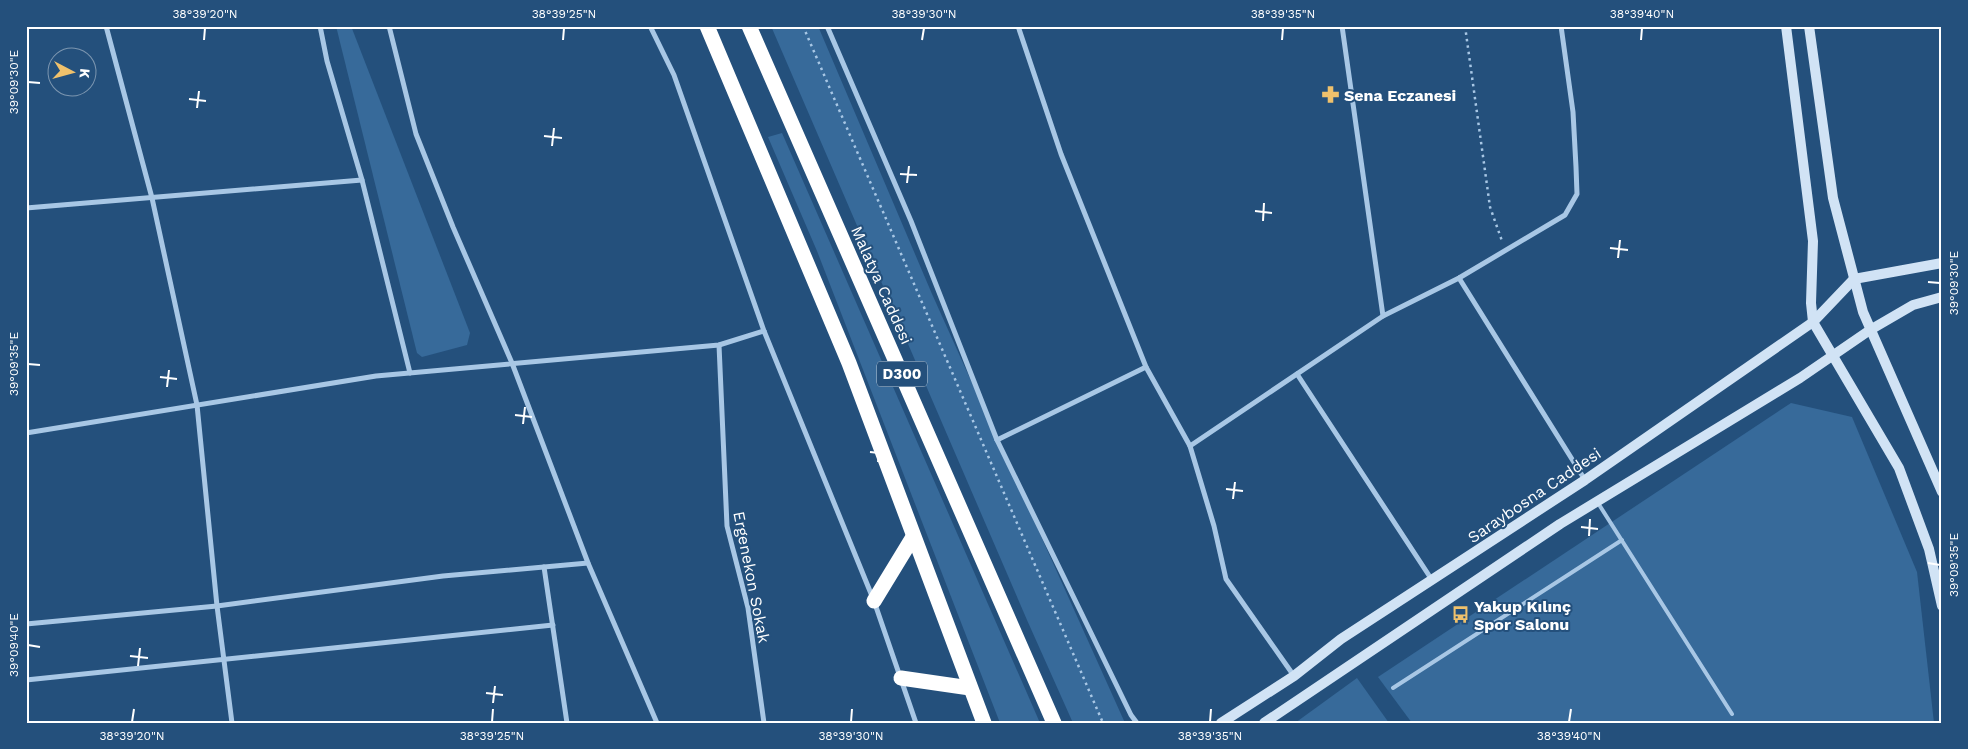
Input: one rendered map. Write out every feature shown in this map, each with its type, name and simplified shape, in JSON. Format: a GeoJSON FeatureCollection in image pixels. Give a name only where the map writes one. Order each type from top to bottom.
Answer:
{"type":"FeatureCollection","features":[{"type":"Feature","properties":{"kind":"highway","name":"D300"},"geometry":{"type":"LineString","coordinates":[[707,26],[848,363],[984,723]]}},
{"type":"Feature","properties":{"kind":"highway","name":"Malatya Caddesi"},"geometry":{"type":"LineString","coordinates":[[749,26],[1054,723]]}},
{"type":"Feature","properties":{"kind":"highway"},"geometry":{"type":"LineString","coordinates":[[874,601],[914,537]]}},
{"type":"Feature","properties":{"kind":"highway"},"geometry":{"type":"LineString","coordinates":[[900,678],[970,688]]}},
{"type":"Feature","properties":{"kind":"main road"},"geometry":{"type":"LineString","coordinates":[[1786,26],[1813,241],[1811,302],[1813,322],[1832,356],[1856,392],[1899,468],[1928,548],[1942,606]]}},
{"type":"Feature","properties":{"kind":"main road"},"geometry":{"type":"LineString","coordinates":[[1809,26],[1833,198],[1863,312],[1942,492]]}},
{"type":"Feature","properties":{"kind":"main road"},"geometry":{"type":"LineString","coordinates":[[1854,279],[1942,263]]}},
{"type":"Feature","properties":{"kind":"main road","name":"Saraybosna Caddesi"},"geometry":{"type":"LineString","coordinates":[[1221,723],[1294,676],[1341,640],[1585,480],[1813,322],[1854,279]]}},
{"type":"Feature","properties":{"kind":"main road"},"geometry":{"type":"LineString","coordinates":[[1264,723],[1560,524],[1800,378],[1870,330],[1914,305],[1942,297]]}},
{"type":"Feature","properties":{"kind":"street"},"geometry":{"type":"LineString","coordinates":[[106,26],[152,198],[198,405],[217,606],[232,723]]}},
{"type":"Feature","properties":{"kind":"street"},"geometry":{"type":"LineString","coordinates":[[320,26],[326,61],[362,180],[410,373]]}},
{"type":"Feature","properties":{"kind":"street"},"geometry":{"type":"LineString","coordinates":[[389,26],[416,134],[453,227],[512,363],[588,563],[657,723]]}},
{"type":"Feature","properties":{"kind":"street"},"geometry":{"type":"LineString","coordinates":[[650,26],[674,75],[764,331],[874,601],[916,723]]}},
{"type":"Feature","properties":{"kind":"street"},"geometry":{"type":"LineString","coordinates":[[827,26],[910,221],[997,440],[1131,715],[1137,723]]}},
{"type":"Feature","properties":{"kind":"street"},"geometry":{"type":"LineString","coordinates":[[1018,26],[1061,154],[1146,367],[1190,446],[1214,526],[1226,579],[1294,676]]}},
{"type":"Feature","properties":{"kind":"street"},"geometry":{"type":"LineString","coordinates":[[1342,26],[1383,316]]}},
{"type":"Feature","properties":{"kind":"street"},"geometry":{"type":"LineString","coordinates":[[1190,446],[1383,316],[1459,278],[1565,215],[1577,194],[1573,112],[1561,26]]}},
{"type":"Feature","properties":{"kind":"street"},"geometry":{"type":"LineString","coordinates":[[26,208],[362,180]]}},
{"type":"Feature","properties":{"kind":"street"},"geometry":{"type":"LineString","coordinates":[[1459,278],[1585,480]]}},
{"type":"Feature","properties":{"kind":"street"},"geometry":{"type":"LineString","coordinates":[[26,433],[376,376],[719,345],[764,331]]}},
{"type":"Feature","properties":{"kind":"street","name":"Ergenekon Sokak"},"geometry":{"type":"LineString","coordinates":[[719,345],[727,526],[748,608],[764,723]]}},
{"type":"Feature","properties":{"kind":"street"},"geometry":{"type":"LineString","coordinates":[[997,440],[1146,367]]}},
{"type":"Feature","properties":{"kind":"street"},"geometry":{"type":"LineString","coordinates":[[1297,374],[1432,580]]}},
{"type":"Feature","properties":{"kind":"street"},"geometry":{"type":"LineString","coordinates":[[26,624],[217,606],[443,576],[588,563]]}},
{"type":"Feature","properties":{"kind":"street"},"geometry":{"type":"LineString","coordinates":[[544,566],[567,723]]}},
{"type":"Feature","properties":{"kind":"street"},"geometry":{"type":"LineString","coordinates":[[26,680],[553,625]]}},
{"type":"Feature","properties":{"kind":"lane"},"geometry":{"type":"LineString","coordinates":[[1598,501],[1732,714]]}},
{"type":"Feature","properties":{"kind":"lane"},"geometry":{"type":"LineString","coordinates":[[1393,688],[1622,540]]}},
{"type":"Feature","properties":{"kind":"path"},"geometry":{"type":"LineString","coordinates":[[803,26],[1103,723]]}},
{"type":"Feature","properties":{"kind":"path"},"geometry":{"type":"LineString","coordinates":[[1465,26],[1490,207],[1506,250]]}},
{"type":"Feature","properties":{"kind":"shaded area"},"geometry":{"type":"Polygon","coordinates":[[[336,26],[351,26],[470,333],[467,345],[422,357],[417,353],[336,26]]]}},
{"type":"Feature","properties":{"kind":"shaded area"},"geometry":{"type":"Polygon","coordinates":[[[771,26],[818,26],[932,294],[1125,723],[1073,723],[771,26]]]}},
{"type":"Feature","properties":{"kind":"shaded area"},"geometry":{"type":"Polygon","coordinates":[[[782,133],[1040,723],[1000,723],[817,251],[768,137],[782,133]]]}},
{"type":"Feature","properties":{"kind":"shaded area"},"geometry":{"type":"Polygon","coordinates":[[[1791,403],[1852,417],[1917,572],[1934,723],[1412,723],[1378,677],[1791,403]]]}},
{"type":"Feature","properties":{"kind":"shaded area"},"geometry":{"type":"Polygon","coordinates":[[[1357,678],[1389,723],[1295,723],[1357,678]]]}},
{"type":"Feature","properties":{"kind":"place","name":"Sena Eczanesi"},"geometry":{"type":"Point","coordinates":[1330,95]}},
{"type":"Feature","properties":{"kind":"place","name":"Yakup Kılınç Spor Salonu"},"geometry":{"type":"Point","coordinates":[1460,615]}}]}
